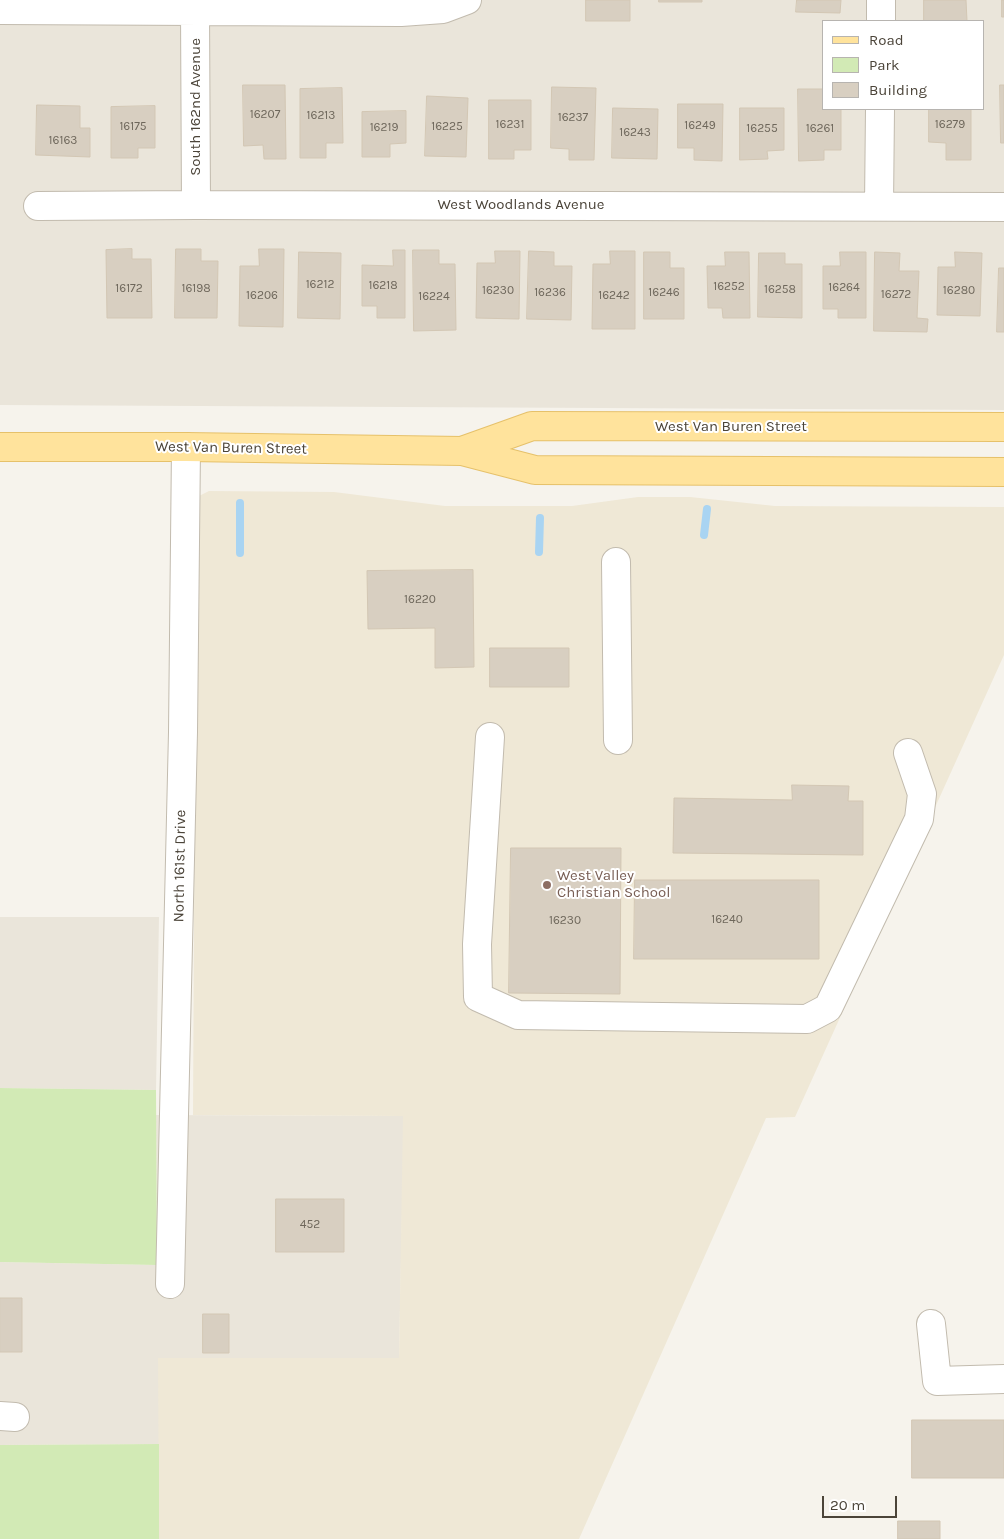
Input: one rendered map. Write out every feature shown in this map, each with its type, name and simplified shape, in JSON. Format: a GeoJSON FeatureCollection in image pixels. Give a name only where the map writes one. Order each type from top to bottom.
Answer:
{"type":"FeatureCollection","features":[{"type":"Feature","properties":{"kind":"main road","name":"West Van Buren Street"},"geometry":{"type":"LineString","coordinates":[[462,451],[532,426],[1004,427]]}},
{"type":"Feature","properties":{"kind":"main road","name":"West Van Buren Street"},"geometry":{"type":"LineString","coordinates":[[0,447],[186,447],[462,451],[535,470],[1004,472]]}},
{"type":"Feature","properties":{"kind":"street"},"geometry":{"type":"LineString","coordinates":[[0,10],[402,12],[443,10],[467,0]]}},
{"type":"Feature","properties":{"kind":"street"},"geometry":{"type":"LineString","coordinates":[[881,0],[881,20]]}},
{"type":"Feature","properties":{"kind":"street","name":"South 162nd Avenue"},"geometry":{"type":"LineString","coordinates":[[195,10],[196,204]]}},
{"type":"Feature","properties":{"kind":"street"},"geometry":{"type":"LineString","coordinates":[[879,206],[880,110]]}},
{"type":"Feature","properties":{"kind":"street","name":"West Woodlands Avenue"},"geometry":{"type":"LineString","coordinates":[[38,206],[196,204],[1004,207]]}},
{"type":"Feature","properties":{"kind":"street","name":"North 161st Drive"},"geometry":{"type":"LineString","coordinates":[[170,1284],[183,732],[186,447]]}},
{"type":"Feature","properties":{"kind":"street"},"geometry":{"type":"LineString","coordinates":[[616,562],[618,740]]}},
{"type":"Feature","properties":{"kind":"street"},"geometry":{"type":"LineString","coordinates":[[490,737],[477,944],[478,997],[518,1015],[807,1019],[828,1008],[919,819],[922,794],[908,753]]}},
{"type":"Feature","properties":{"kind":"street"},"geometry":{"type":"LineString","coordinates":[[931,1324],[937,1381],[1004,1379]]}},
{"type":"Feature","properties":{"kind":"shaded area"},"geometry":{"type":"Polygon","coordinates":[[[0,0],[1004,0],[1004,410],[0,405],[0,0]]]}},
{"type":"Feature","properties":{"kind":"shaded area","name":"West Valley Christian School"},"geometry":{"type":"Polygon","coordinates":[[[209,491],[334,492],[445,506],[572,506],[638,497],[690,497],[775,506],[1004,507],[1004,655],[795,1117],[766,1118],[579,1539],[159,1539],[158,1358],[399,1358],[403,1116],[193,1115],[196,536],[199,496],[209,491]]]}},
{"type":"Feature","properties":{"kind":"shaded area"},"geometry":{"type":"Polygon","coordinates":[[[0,917],[159,917],[156,1090],[0,1088],[0,917]]]}},
{"type":"Feature","properties":{"kind":"shaded area"},"geometry":{"type":"Polygon","coordinates":[[[156,1115],[404,1116],[399,1358],[159,1358],[159,1444],[0,1445],[0,1262],[157,1265],[156,1115]]]}},
{"type":"Feature","properties":{"kind":"green space"},"geometry":{"type":"Polygon","coordinates":[[[0,1088],[156,1090],[157,1265],[0,1262],[0,1088]]]}},
{"type":"Feature","properties":{"kind":"green space"},"geometry":{"type":"Polygon","coordinates":[[[159,1444],[159,1539],[0,1539],[0,1445],[159,1444]]]}},
{"type":"Feature","properties":{"kind":"building"},"geometry":{"type":"Polygon","coordinates":[[[586,0],[630,0],[630,21],[586,21],[586,0]]]}},
{"type":"Feature","properties":{"kind":"building"},"geometry":{"type":"Polygon","coordinates":[[[659,0],[702,0],[702,2],[659,2],[659,0]]]}},
{"type":"Feature","properties":{"kind":"building"},"geometry":{"type":"Polygon","coordinates":[[[797,0],[841,0],[840,13],[796,12],[797,0]]]}},
{"type":"Feature","properties":{"kind":"building"},"geometry":{"type":"Polygon","coordinates":[[[924,0],[966,0],[967,20],[924,20],[924,0]]]}},
{"type":"Feature","properties":{"kind":"building"},"geometry":{"type":"Polygon","coordinates":[[[1002,0],[1004,0],[1004,17],[1002,17],[1002,0]]]}},
{"type":"Feature","properties":{"kind":"building"},"geometry":{"type":"Polygon","coordinates":[[[243,85],[285,85],[286,159],[264,159],[263,145],[244,146],[243,85]]]}},
{"type":"Feature","properties":{"kind":"building"},"geometry":{"type":"Polygon","coordinates":[[[1000,85],[1004,85],[1004,143],[1001,143],[1000,85]]]}},
{"type":"Feature","properties":{"kind":"building"},"geometry":{"type":"Polygon","coordinates":[[[552,87],[596,88],[594,160],[569,160],[569,149],[551,148],[552,87]]]}},
{"type":"Feature","properties":{"kind":"building"},"geometry":{"type":"Polygon","coordinates":[[[342,88],[343,143],[326,143],[326,158],[300,158],[300,89],[342,88]]]}},
{"type":"Feature","properties":{"kind":"building"},"geometry":{"type":"Polygon","coordinates":[[[798,89],[822,89],[822,110],[841,110],[841,150],[824,150],[824,160],[799,161],[798,89]]]}},
{"type":"Feature","properties":{"kind":"building"},"geometry":{"type":"Polygon","coordinates":[[[427,96],[468,98],[466,157],[425,156],[427,96]]]}},
{"type":"Feature","properties":{"kind":"building"},"geometry":{"type":"Polygon","coordinates":[[[489,100],[531,100],[531,150],[514,150],[514,159],[489,159],[489,100]]]}},
{"type":"Feature","properties":{"kind":"building"},"geometry":{"type":"Polygon","coordinates":[[[678,104],[723,104],[722,161],[694,160],[694,148],[678,148],[678,104]]]}},
{"type":"Feature","properties":{"kind":"building"},"geometry":{"type":"Polygon","coordinates":[[[37,105],[80,106],[80,128],[90,128],[90,157],[36,155],[37,105]]]}},
{"type":"Feature","properties":{"kind":"building"},"geometry":{"type":"Polygon","coordinates":[[[155,106],[155,148],[138,148],[138,158],[111,158],[111,107],[155,106]]]}},
{"type":"Feature","properties":{"kind":"building"},"geometry":{"type":"Polygon","coordinates":[[[613,108],[658,109],[657,159],[612,158],[613,108]]]}},
{"type":"Feature","properties":{"kind":"building"},"geometry":{"type":"Polygon","coordinates":[[[740,108],[784,108],[784,150],[767,151],[768,159],[740,160],[740,108]]]}},
{"type":"Feature","properties":{"kind":"building"},"geometry":{"type":"Polygon","coordinates":[[[929,110],[971,110],[971,160],[946,160],[946,143],[929,142],[929,110]]]}},
{"type":"Feature","properties":{"kind":"building"},"geometry":{"type":"Polygon","coordinates":[[[406,111],[406,143],[390,144],[390,157],[362,157],[362,112],[406,111]]]}},
{"type":"Feature","properties":{"kind":"building"},"geometry":{"type":"Polygon","coordinates":[[[132,249],[132,259],[151,259],[152,318],[107,318],[106,250],[132,249]]]}},
{"type":"Feature","properties":{"kind":"building"},"geometry":{"type":"Polygon","coordinates":[[[176,249],[201,249],[201,261],[218,261],[217,318],[175,318],[176,249]]]}},
{"type":"Feature","properties":{"kind":"building"},"geometry":{"type":"Polygon","coordinates":[[[259,249],[284,249],[283,327],[239,326],[240,266],[259,266],[259,249]]]}},
{"type":"Feature","properties":{"kind":"building"},"geometry":{"type":"Polygon","coordinates":[[[393,250],[405,250],[405,318],[377,318],[377,306],[362,306],[362,265],[393,266],[393,250]]]}},
{"type":"Feature","properties":{"kind":"building"},"geometry":{"type":"Polygon","coordinates":[[[413,250],[439,250],[439,264],[455,264],[456,330],[414,331],[413,250]]]}},
{"type":"Feature","properties":{"kind":"building"},"geometry":{"type":"Polygon","coordinates":[[[495,251],[520,251],[519,319],[476,318],[477,263],[495,263],[495,251]]]}},
{"type":"Feature","properties":{"kind":"building"},"geometry":{"type":"Polygon","coordinates":[[[529,251],[554,252],[554,266],[572,266],[571,320],[527,319],[529,251]]]}},
{"type":"Feature","properties":{"kind":"building"},"geometry":{"type":"Polygon","coordinates":[[[610,251],[635,251],[635,329],[592,329],[593,264],[610,264],[610,251]]]}},
{"type":"Feature","properties":{"kind":"building"},"geometry":{"type":"Polygon","coordinates":[[[299,252],[341,253],[340,319],[298,318],[299,252]]]}},
{"type":"Feature","properties":{"kind":"building"},"geometry":{"type":"Polygon","coordinates":[[[644,252],[670,252],[670,268],[684,268],[684,319],[644,319],[644,252]]]}},
{"type":"Feature","properties":{"kind":"building"},"geometry":{"type":"Polygon","coordinates":[[[725,252],[749,252],[750,318],[723,318],[722,308],[708,308],[707,266],[725,266],[725,252]]]}},
{"type":"Feature","properties":{"kind":"building"},"geometry":{"type":"Polygon","coordinates":[[[840,252],[866,252],[866,318],[838,318],[838,309],[823,309],[823,266],[840,266],[840,252]]]}},
{"type":"Feature","properties":{"kind":"building"},"geometry":{"type":"Polygon","coordinates":[[[875,252],[900,253],[899,271],[919,271],[917,318],[928,319],[927,332],[874,331],[875,252]]]}},
{"type":"Feature","properties":{"kind":"building"},"geometry":{"type":"Polygon","coordinates":[[[955,252],[982,253],[980,316],[937,315],[938,267],[955,267],[955,252]]]}},
{"type":"Feature","properties":{"kind":"building"},"geometry":{"type":"Polygon","coordinates":[[[759,253],[785,253],[785,264],[802,264],[802,318],[758,317],[759,253]]]}},
{"type":"Feature","properties":{"kind":"building"},"geometry":{"type":"Polygon","coordinates":[[[999,268],[1004,268],[1004,332],[997,332],[999,268]]]}},
{"type":"Feature","properties":{"kind":"building"},"geometry":{"type":"Polygon","coordinates":[[[473,570],[474,667],[435,668],[435,628],[368,629],[367,571],[473,570]]]}},
{"type":"Feature","properties":{"kind":"building"},"geometry":{"type":"Polygon","coordinates":[[[490,648],[569,648],[569,687],[490,687],[490,648]]]}},
{"type":"Feature","properties":{"kind":"building"},"geometry":{"type":"Polygon","coordinates":[[[792,785],[849,786],[848,801],[863,801],[863,855],[673,853],[674,798],[792,800],[792,785]]]}},
{"type":"Feature","properties":{"kind":"building"},"geometry":{"type":"Polygon","coordinates":[[[511,848],[621,848],[620,994],[509,993],[511,848]]]}},
{"type":"Feature","properties":{"kind":"building"},"geometry":{"type":"Polygon","coordinates":[[[635,880],[819,880],[819,959],[634,959],[635,880]]]}},
{"type":"Feature","properties":{"kind":"building"},"geometry":{"type":"Polygon","coordinates":[[[276,1199],[344,1199],[344,1252],[276,1252],[276,1199]]]}},
{"type":"Feature","properties":{"kind":"building"},"geometry":{"type":"Polygon","coordinates":[[[0,1298],[22,1298],[22,1352],[0,1352],[0,1298]]]}},
{"type":"Feature","properties":{"kind":"building"},"geometry":{"type":"Polygon","coordinates":[[[203,1314],[229,1314],[229,1353],[203,1353],[203,1314]]]}},
{"type":"Feature","properties":{"kind":"building"},"geometry":{"type":"Polygon","coordinates":[[[912,1420],[1004,1420],[1004,1478],[912,1478],[912,1420]]]}},
{"type":"Feature","properties":{"kind":"building"},"geometry":{"type":"Polygon","coordinates":[[[898,1521],[940,1521],[940,1539],[898,1539],[898,1521]]]}},
{"type":"Feature","properties":{"kind":"waterway"},"geometry":{"type":"LineString","coordinates":[[240,503],[240,553]]}},
{"type":"Feature","properties":{"kind":"waterway"},"geometry":{"type":"LineString","coordinates":[[704,535],[707,509]]}},
{"type":"Feature","properties":{"kind":"waterway"},"geometry":{"type":"LineString","coordinates":[[539,552],[540,518]]}},
{"type":"Feature","properties":{"kind":"place","name":"West Valley Christian School"},"geometry":{"type":"Point","coordinates":[547,885]}}]}
